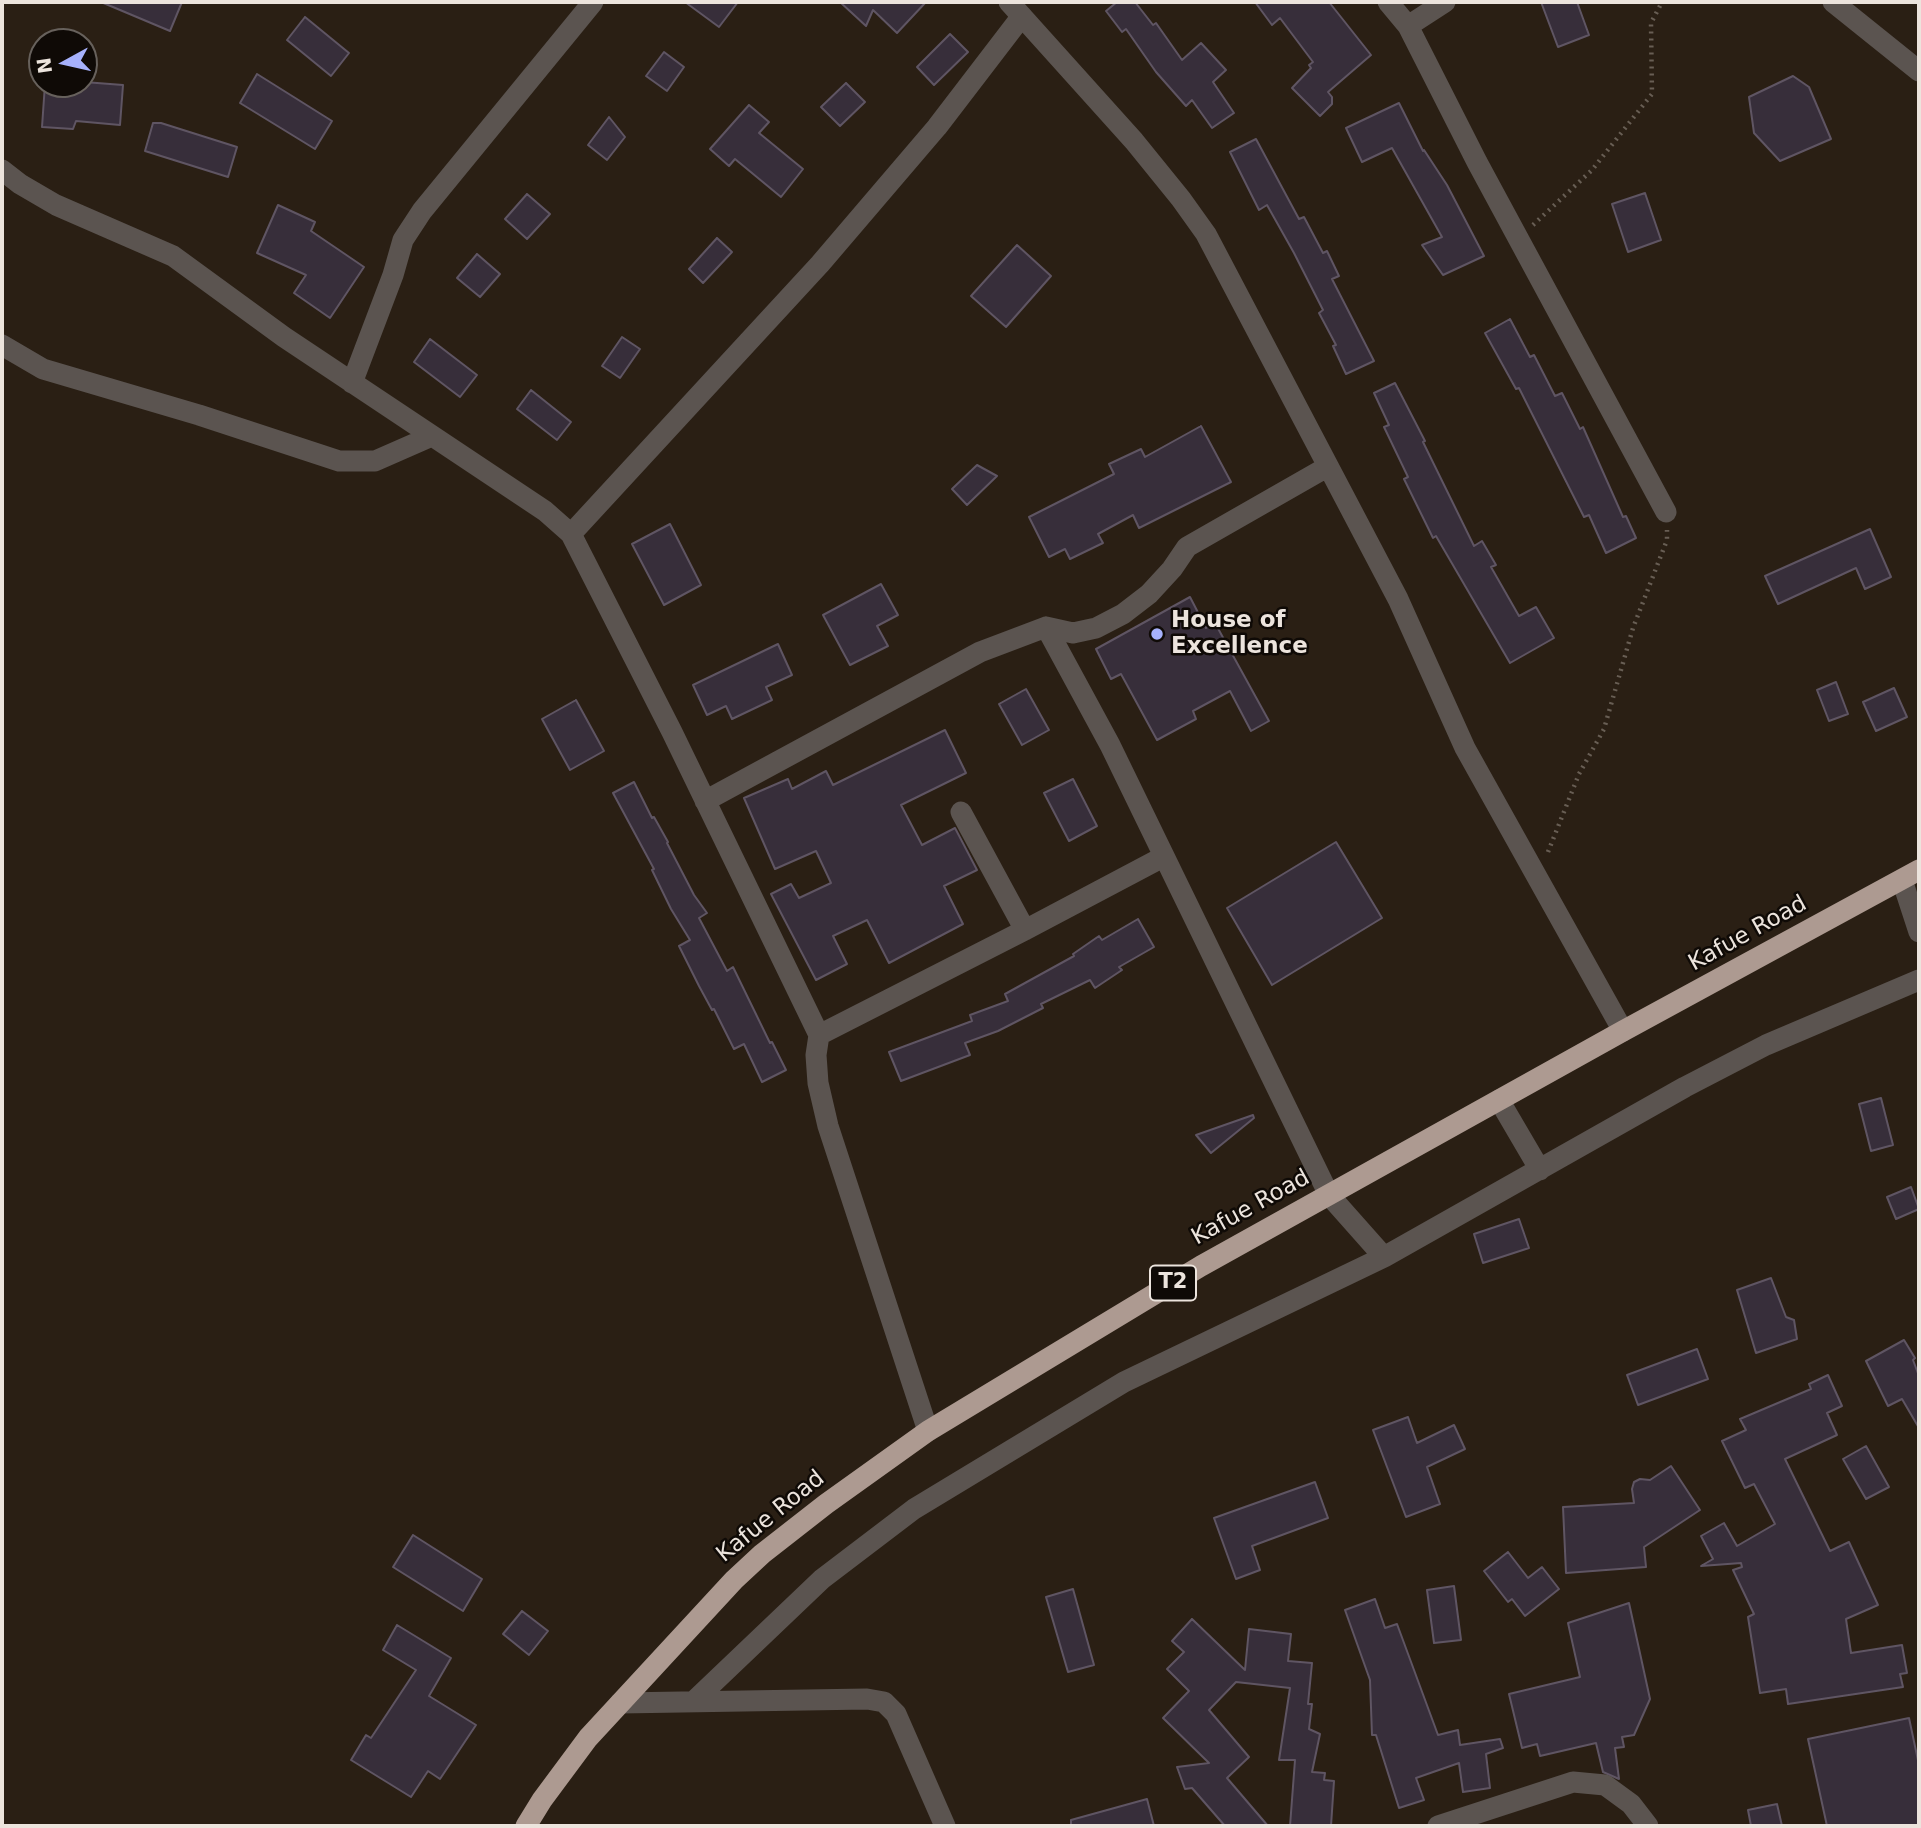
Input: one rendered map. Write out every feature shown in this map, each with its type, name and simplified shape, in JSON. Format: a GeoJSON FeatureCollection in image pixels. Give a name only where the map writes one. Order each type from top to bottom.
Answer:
{"type":"FeatureCollection","features":[{"type":"Feature","properties":{"kind":"highway","name":"Kafue Road"},"geometry":{"type":"LineString","coordinates":[[526,1826],[588,1738],[734,1580],[762,1554],[826,1504],[928,1431],[1201,1266],[1623,1031],[1911,875]]}},
{"type":"Feature","properties":{"kind":"street"},"geometry":{"type":"LineString","coordinates":[[352,383],[393,275],[403,240],[422,211],[593,2]]}},
{"type":"Feature","properties":{"kind":"street"},"geometry":{"type":"LineString","coordinates":[[1388,2],[1408,26],[1518,239],[1667,512]]}},
{"type":"Feature","properties":{"kind":"street"},"geometry":{"type":"LineString","coordinates":[[1408,26],[1445,2]]}},
{"type":"Feature","properties":{"kind":"street"},"geometry":{"type":"LineString","coordinates":[[1833,2],[1919,71]]}},
{"type":"Feature","properties":{"kind":"street"},"geometry":{"type":"LineString","coordinates":[[570,534],[820,264],[937,127],[1016,9],[1134,141],[1200,225],[1398,599],[1465,748],[1623,1031]]}},
{"type":"Feature","properties":{"kind":"street"},"geometry":{"type":"LineString","coordinates":[[2,170],[56,205],[173,256],[284,337],[545,511],[570,534],[672,732],[819,1035],[816,1055],[818,1083],[828,1126],[928,1431]]}},
{"type":"Feature","properties":{"kind":"street"},"geometry":{"type":"LineString","coordinates":[[2,345],[43,369],[199,415],[340,461],[375,461],[432,436]]}},
{"type":"Feature","properties":{"kind":"street"},"geometry":{"type":"LineString","coordinates":[[705,801],[980,652],[1046,627],[1073,633],[1097,628],[1123,614],[1149,594],[1172,569],[1187,547],[1327,467]]}},
{"type":"Feature","properties":{"kind":"street"},"geometry":{"type":"LineString","coordinates":[[1046,627],[1110,745],[1329,1195],[1384,1257]]}},
{"type":"Feature","properties":{"kind":"street"},"geometry":{"type":"LineString","coordinates":[[961,812],[1025,930]]}},
{"type":"Feature","properties":{"kind":"street"},"geometry":{"type":"LineString","coordinates":[[819,1035],[1163,857]]}},
{"type":"Feature","properties":{"kind":"street"},"geometry":{"type":"LineString","coordinates":[[1911,875],[1919,932]]}},
{"type":"Feature","properties":{"kind":"street"},"geometry":{"type":"LineString","coordinates":[[693,1702],[822,1578],[914,1509],[1124,1382],[1384,1257],[1685,1087],[1754,1051],[1919,979]]}},
{"type":"Feature","properties":{"kind":"street"},"geometry":{"type":"LineString","coordinates":[[1499,1100],[1540,1170]]}},
{"type":"Feature","properties":{"kind":"street"},"geometry":{"type":"LineString","coordinates":[[620,1703],[866,1699],[884,1702],[896,1714],[945,1826]]}},
{"type":"Feature","properties":{"kind":"street"},"geometry":{"type":"LineString","coordinates":[[1438,1826],[1573,1783],[1605,1785],[1631,1804],[1648,1826]]}},
{"type":"Feature","properties":{"kind":"path"},"geometry":{"type":"LineString","coordinates":[[1518,239],[1592,170],[1652,94],[1651,23],[1662,2]]}},
{"type":"Feature","properties":{"kind":"path"},"geometry":{"type":"LineString","coordinates":[[1534,873],[1556,837],[1579,774],[1604,729],[1633,628],[1667,540],[1667,512]]}},
{"type":"Feature","properties":{"kind":"building"},"geometry":{"type":"Polygon","coordinates":[[[101,2],[182,2],[170,31],[101,2]]]}},
{"type":"Feature","properties":{"kind":"building"},"geometry":{"type":"Polygon","coordinates":[[[685,2],[738,2],[719,27],[685,2]]]}},
{"type":"Feature","properties":{"kind":"building"},"geometry":{"type":"Polygon","coordinates":[[[840,2],[926,2],[897,33],[873,10],[866,26],[840,2]]]}},
{"type":"Feature","properties":{"kind":"building"},"geometry":{"type":"Polygon","coordinates":[[[1117,2],[1135,2],[1153,25],[1156,23],[1182,60],[1201,43],[1226,70],[1213,82],[1234,113],[1212,128],[1192,100],[1186,106],[1156,72],[1126,29],[1122,32],[1106,11],[1117,2]]]}},
{"type":"Feature","properties":{"kind":"building"},"geometry":{"type":"Polygon","coordinates":[[[1255,2],[1329,2],[1371,55],[1328,92],[1332,97],[1332,104],[1320,116],[1292,88],[1311,68],[1309,65],[1313,62],[1280,18],[1272,25],[1255,2]]]}},
{"type":"Feature","properties":{"kind":"building"},"geometry":{"type":"Polygon","coordinates":[[[1541,2],[1577,2],[1589,35],[1558,47],[1541,2]]]}},
{"type":"Feature","properties":{"kind":"building"},"geometry":{"type":"Polygon","coordinates":[[[305,17],[349,53],[331,76],[287,40],[305,17]]]}},
{"type":"Feature","properties":{"kind":"building"},"geometry":{"type":"Polygon","coordinates":[[[950,34],[968,52],[934,85],[917,67],[950,34]]]}},
{"type":"Feature","properties":{"kind":"building"},"geometry":{"type":"Polygon","coordinates":[[[664,52],[684,67],[667,91],[646,76],[664,52]]]}},
{"type":"Feature","properties":{"kind":"building"},"geometry":{"type":"Polygon","coordinates":[[[257,74],[332,121],[315,149],[240,103],[257,74]]]}},
{"type":"Feature","properties":{"kind":"building"},"geometry":{"type":"Polygon","coordinates":[[[1793,76],[1809,87],[1831,139],[1780,161],[1754,133],[1749,97],[1793,76]]]}},
{"type":"Feature","properties":{"kind":"building"},"geometry":{"type":"Polygon","coordinates":[[[98,83],[123,85],[120,125],[76,121],[73,129],[42,127],[44,98],[98,98],[98,83]]]}},
{"type":"Feature","properties":{"kind":"building"},"geometry":{"type":"Polygon","coordinates":[[[846,83],[865,102],[840,126],[821,107],[846,83]]]}},
{"type":"Feature","properties":{"kind":"building"},"geometry":{"type":"Polygon","coordinates":[[[1399,103],[1423,151],[1447,185],[1484,256],[1443,275],[1422,245],[1442,237],[1392,148],[1362,162],[1346,128],[1399,103]]]}},
{"type":"Feature","properties":{"kind":"building"},"geometry":{"type":"Polygon","coordinates":[[[749,105],[769,122],[759,133],[803,169],[781,197],[735,159],[729,166],[710,149],[749,105]]]}},
{"type":"Feature","properties":{"kind":"building"},"geometry":{"type":"Polygon","coordinates":[[[609,117],[625,137],[607,160],[588,145],[609,117]]]}},
{"type":"Feature","properties":{"kind":"building"},"geometry":{"type":"Polygon","coordinates":[[[153,123],[161,123],[237,147],[228,177],[145,151],[153,123]]]}},
{"type":"Feature","properties":{"kind":"building"},"geometry":{"type":"Polygon","coordinates":[[[1256,139],[1299,219],[1304,217],[1323,253],[1327,251],[1339,276],[1332,279],[1374,361],[1346,374],[1333,346],[1336,345],[1319,313],[1323,310],[1294,253],[1267,205],[1259,210],[1230,152],[1256,139]]]}},
{"type":"Feature","properties":{"kind":"building"},"geometry":{"type":"Polygon","coordinates":[[[1645,193],[1661,240],[1628,252],[1612,204],[1645,193]]]}},
{"type":"Feature","properties":{"kind":"building"},"geometry":{"type":"Polygon","coordinates":[[[527,194],[550,214],[527,239],[505,219],[527,194]]]}},
{"type":"Feature","properties":{"kind":"building"},"geometry":{"type":"Polygon","coordinates":[[[278,205],[315,222],[311,231],[364,267],[330,318],[294,293],[306,275],[257,253],[278,205]]]}},
{"type":"Feature","properties":{"kind":"building"},"geometry":{"type":"Polygon","coordinates":[[[717,238],[732,252],[703,283],[689,269],[717,238]]]}},
{"type":"Feature","properties":{"kind":"building"},"geometry":{"type":"Polygon","coordinates":[[[1017,245],[1051,276],[1006,327],[971,296],[1017,245]]]}},
{"type":"Feature","properties":{"kind":"building"},"geometry":{"type":"Polygon","coordinates":[[[477,254],[500,274],[480,297],[457,278],[477,254]]]}},
{"type":"Feature","properties":{"kind":"building"},"geometry":{"type":"Polygon","coordinates":[[[1510,319],[1530,357],[1534,355],[1555,396],[1562,393],[1580,429],[1583,427],[1623,517],[1626,516],[1636,538],[1606,553],[1589,515],[1584,517],[1519,388],[1516,389],[1485,333],[1510,319]]]}},
{"type":"Feature","properties":{"kind":"building"},"geometry":{"type":"Polygon","coordinates":[[[622,337],[640,349],[620,378],[602,366],[622,337]]]}},
{"type":"Feature","properties":{"kind":"building"},"geometry":{"type":"Polygon","coordinates":[[[430,339],[477,375],[460,397],[414,362],[430,339]]]}},
{"type":"Feature","properties":{"kind":"building"},"geometry":{"type":"Polygon","coordinates":[[[1395,383],[1474,546],[1482,541],[1496,565],[1491,567],[1519,616],[1536,607],[1554,638],[1510,663],[1436,536],[1433,538],[1404,479],[1408,477],[1384,427],[1389,425],[1374,393],[1395,383]]]}},
{"type":"Feature","properties":{"kind":"building"},"geometry":{"type":"Polygon","coordinates":[[[531,390],[571,422],[557,440],[517,409],[531,390]]]}},
{"type":"Feature","properties":{"kind":"building"},"geometry":{"type":"Polygon","coordinates":[[[1201,426],[1231,482],[1139,528],[1133,515],[1098,534],[1103,543],[1070,559],[1065,549],[1049,557],[1029,517],[1114,474],[1109,464],[1141,449],[1145,457],[1201,426]]]}},
{"type":"Feature","properties":{"kind":"building"},"geometry":{"type":"Polygon","coordinates":[[[977,465],[997,476],[967,505],[952,489],[977,465]]]}},
{"type":"Feature","properties":{"kind":"building"},"geometry":{"type":"Polygon","coordinates":[[[670,524],[701,585],[664,605],[632,544],[670,524]]]}},
{"type":"Feature","properties":{"kind":"building"},"geometry":{"type":"Polygon","coordinates":[[[1870,529],[1891,577],[1865,589],[1856,568],[1778,604],[1765,576],[1870,529]]]}},
{"type":"Feature","properties":{"kind":"building"},"geometry":{"type":"Polygon","coordinates":[[[881,584],[898,615],[877,626],[888,646],[850,665],[823,615],[881,584]]]}},
{"type":"Feature","properties":{"kind":"building"},"geometry":{"type":"Polygon","coordinates":[[[1190,597],[1206,628],[1215,623],[1269,721],[1251,731],[1230,691],[1193,711],[1196,719],[1157,740],[1121,674],[1111,679],[1096,649],[1190,597]]]}},
{"type":"Feature","properties":{"kind":"building"},"geometry":{"type":"Polygon","coordinates":[[[778,644],[792,675],[766,687],[772,700],[732,719],[726,706],[707,715],[693,685],[778,644]]]}},
{"type":"Feature","properties":{"kind":"building"},"geometry":{"type":"Polygon","coordinates":[[[1836,682],[1848,714],[1829,721],[1817,690],[1836,682]]]}},
{"type":"Feature","properties":{"kind":"building"},"geometry":{"type":"Polygon","coordinates":[[[1894,688],[1907,717],[1876,731],[1863,702],[1894,688]]]}},
{"type":"Feature","properties":{"kind":"building"},"geometry":{"type":"Polygon","coordinates":[[[1026,689],[1049,730],[1022,745],[999,704],[1026,689]]]}},
{"type":"Feature","properties":{"kind":"building"},"geometry":{"type":"Polygon","coordinates":[[[576,700],[604,751],[570,770],[542,719],[576,700]]]}},
{"type":"Feature","properties":{"kind":"building"},"geometry":{"type":"Polygon","coordinates":[[[945,730],[966,773],[901,805],[922,845],[955,828],[977,870],[944,886],[963,924],[889,963],[867,920],[833,936],[847,964],[816,980],[771,894],[791,884],[799,898],[831,883],[816,851],[775,869],[744,798],[788,779],[792,789],[826,771],[833,785],[945,730]]]}},
{"type":"Feature","properties":{"kind":"building"},"geometry":{"type":"Polygon","coordinates":[[[1073,779],[1097,826],[1069,841],[1044,793],[1073,779]]]}},
{"type":"Feature","properties":{"kind":"building"},"geometry":{"type":"Polygon","coordinates":[[[634,782],[694,895],[707,913],[699,918],[727,971],[733,967],[786,1070],[762,1082],[744,1044],[734,1049],[699,986],[679,946],[690,940],[671,909],[652,870],[654,869],[613,793],[634,782]]]}},
{"type":"Feature","properties":{"kind":"building"},"geometry":{"type":"Polygon","coordinates":[[[1336,842],[1382,918],[1272,985],[1227,908],[1336,842]]]}},
{"type":"Feature","properties":{"kind":"building"},"geometry":{"type":"Polygon","coordinates":[[[1138,919],[1154,947],[1119,967],[1122,970],[1095,988],[1090,980],[1041,1004],[1043,1008],[998,1031],[965,1043],[970,1055],[901,1081],[889,1052],[972,1021],[970,1015],[1008,1001],[1005,994],[1074,956],[1073,954],[1099,936],[1102,940],[1138,919]]]}},
{"type":"Feature","properties":{"kind":"building"},"geometry":{"type":"Polygon","coordinates":[[[1881,1098],[1893,1145],[1871,1151],[1859,1104],[1881,1098]]]}},
{"type":"Feature","properties":{"kind":"building"},"geometry":{"type":"Polygon","coordinates":[[[1253,1115],[1254,1118],[1211,1153],[1196,1135],[1253,1115]]]}},
{"type":"Feature","properties":{"kind":"building"},"geometry":{"type":"Polygon","coordinates":[[[1911,1187],[1919,1209],[1896,1219],[1887,1197],[1911,1187]]]}},
{"type":"Feature","properties":{"kind":"building"},"geometry":{"type":"Polygon","coordinates":[[[1519,1219],[1529,1248],[1483,1263],[1474,1234],[1519,1219]]]}},
{"type":"Feature","properties":{"kind":"building"},"geometry":{"type":"Polygon","coordinates":[[[1771,1278],[1786,1317],[1794,1320],[1797,1339],[1756,1353],[1737,1290],[1771,1278]]]}},
{"type":"Feature","properties":{"kind":"building"},"geometry":{"type":"Polygon","coordinates":[[[1904,1340],[1915,1358],[1913,1360],[1919,1376],[1919,1428],[1902,1399],[1888,1406],[1866,1361],[1904,1340]]]}},
{"type":"Feature","properties":{"kind":"building"},"geometry":{"type":"Polygon","coordinates":[[[1697,1349],[1708,1379],[1638,1405],[1627,1375],[1697,1349]]]}},
{"type":"Feature","properties":{"kind":"building"},"geometry":{"type":"Polygon","coordinates":[[[1828,1375],[1842,1406],[1827,1413],[1837,1435],[1785,1459],[1830,1551],[1849,1542],[1878,1605],[1846,1619],[1851,1653],[1902,1645],[1907,1673],[1900,1674],[1903,1687],[1788,1704],[1786,1689],[1760,1693],[1748,1617],[1754,1614],[1733,1570],[1742,1567],[1741,1563],[1701,1566],[1713,1559],[1701,1536],[1724,1523],[1737,1546],[1775,1524],[1754,1484],[1745,1488],[1722,1441],[1746,1430],[1740,1419],[1811,1389],[1809,1384],[1828,1375]]]}},
{"type":"Feature","properties":{"kind":"building"},"geometry":{"type":"Polygon","coordinates":[[[1408,1417],[1417,1443],[1454,1425],[1465,1449],[1427,1467],[1440,1504],[1406,1517],[1373,1430],[1408,1417]]]}},
{"type":"Feature","properties":{"kind":"building"},"geometry":{"type":"Polygon","coordinates":[[[1866,1446],[1889,1487],[1866,1499],[1843,1459],[1866,1446]]]}},
{"type":"Feature","properties":{"kind":"building"},"geometry":{"type":"Polygon","coordinates":[[[1671,1466],[1700,1510],[1644,1547],[1646,1567],[1566,1573],[1563,1507],[1634,1503],[1634,1482],[1640,1479],[1650,1480],[1671,1466]]]}},
{"type":"Feature","properties":{"kind":"building"},"geometry":{"type":"Polygon","coordinates":[[[1315,1482],[1328,1518],[1252,1546],[1260,1570],[1236,1579],[1214,1518],[1315,1482]]]}},
{"type":"Feature","properties":{"kind":"building"},"geometry":{"type":"Polygon","coordinates":[[[413,1535],[482,1579],[463,1611],[393,1567],[413,1535]]]}},
{"type":"Feature","properties":{"kind":"building"},"geometry":{"type":"Polygon","coordinates":[[[1508,1552],[1528,1578],[1542,1567],[1559,1589],[1525,1616],[1512,1599],[1508,1602],[1484,1571],[1508,1552]]]}},
{"type":"Feature","properties":{"kind":"building"},"geometry":{"type":"Polygon","coordinates":[[[1454,1586],[1461,1640],[1434,1643],[1427,1590],[1454,1586]]]}},
{"type":"Feature","properties":{"kind":"building"},"geometry":{"type":"Polygon","coordinates":[[[1073,1589],[1094,1665],[1068,1672],[1046,1597],[1073,1589]]]}},
{"type":"Feature","properties":{"kind":"building"},"geometry":{"type":"Polygon","coordinates":[[[1375,1599],[1385,1628],[1397,1624],[1438,1735],[1458,1730],[1460,1745],[1500,1739],[1503,1748],[1486,1754],[1490,1788],[1463,1792],[1459,1763],[1416,1778],[1424,1800],[1399,1808],[1376,1735],[1372,1735],[1370,1680],[1345,1610],[1375,1599]]]}},
{"type":"Feature","properties":{"kind":"building"},"geometry":{"type":"Polygon","coordinates":[[[1629,1603],[1650,1699],[1634,1735],[1622,1737],[1624,1747],[1615,1748],[1619,1779],[1603,1772],[1596,1743],[1540,1756],[1537,1744],[1522,1748],[1509,1694],[1580,1677],[1568,1623],[1629,1603]]]}},
{"type":"Feature","properties":{"kind":"building"},"geometry":{"type":"Polygon","coordinates":[[[522,1611],[548,1631],[529,1655],[503,1634],[522,1611]]]}},
{"type":"Feature","properties":{"kind":"building"},"geometry":{"type":"Polygon","coordinates":[[[1192,1619],[1245,1670],[1249,1629],[1291,1634],[1288,1661],[1312,1663],[1308,1704],[1312,1704],[1309,1729],[1320,1734],[1312,1772],[1325,1773],[1324,1780],[1334,1781],[1331,1826],[1290,1826],[1295,1760],[1279,1760],[1290,1688],[1236,1682],[1209,1710],[1249,1757],[1227,1778],[1268,1826],[1225,1826],[1192,1788],[1185,1789],[1177,1767],[1209,1763],[1163,1718],[1189,1691],[1167,1669],[1184,1652],[1172,1641],[1192,1619]]]}},
{"type":"Feature","properties":{"kind":"building"},"geometry":{"type":"Polygon","coordinates":[[[397,1625],[451,1658],[429,1696],[476,1725],[440,1779],[428,1771],[411,1797],[351,1760],[366,1735],[371,1738],[416,1670],[383,1650],[397,1625]]]}},
{"type":"Feature","properties":{"kind":"building"},"geometry":{"type":"Polygon","coordinates":[[[1909,1718],[1919,1765],[1919,1826],[1827,1826],[1808,1739],[1909,1718]]]}},
{"type":"Feature","properties":{"kind":"building"},"geometry":{"type":"Polygon","coordinates":[[[1147,1799],[1154,1826],[1071,1826],[1071,1820],[1147,1799]]]}},
{"type":"Feature","properties":{"kind":"building"},"geometry":{"type":"Polygon","coordinates":[[[1777,1804],[1782,1826],[1751,1826],[1748,1810],[1777,1804]]]}},
{"type":"Feature","properties":{"kind":"place","name":"House of Excellence"},"geometry":{"type":"Point","coordinates":[1157,634]}}]}
